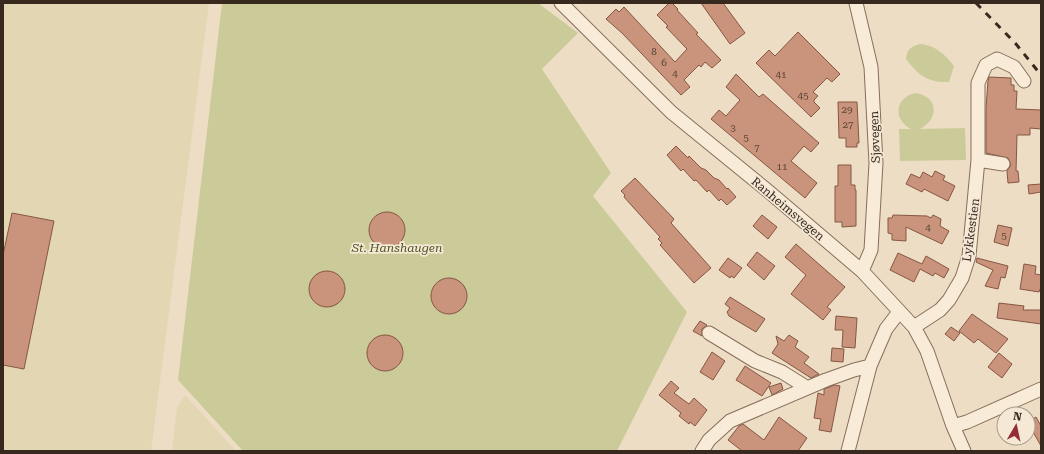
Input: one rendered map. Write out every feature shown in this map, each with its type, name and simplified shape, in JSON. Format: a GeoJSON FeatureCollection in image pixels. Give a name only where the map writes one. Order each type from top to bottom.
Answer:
{"type":"FeatureCollection","features":[{"type":"Feature","properties":{"kind":"street","name":"Ranheimsvegen"},"geometry":{"type":"LineString","coordinates":[[561,3],[675,116],[768,191],[862,271],[914,327],[927,351],[953,426],[964,451]]}},
{"type":"Feature","properties":{"kind":"street","name":"Sjøvegen"},"geometry":{"type":"LineString","coordinates":[[856,3],[871,67],[876,163],[871,250],[862,271]]}},
{"type":"Feature","properties":{"kind":"street","name":"Lykkestien"},"geometry":{"type":"LineString","coordinates":[[914,327],[940,310],[949,300],[962,278],[969,256],[978,160],[978,83],[986,65],[997,59],[1014,68],[1024,81]]}},
{"type":"Feature","properties":{"kind":"street"},"geometry":{"type":"LineString","coordinates":[[978,160],[1003,164]]}},
{"type":"Feature","properties":{"kind":"street"},"geometry":{"type":"LineString","coordinates":[[848,451],[870,366],[886,329],[899,312]]}},
{"type":"Feature","properties":{"kind":"street"},"geometry":{"type":"LineString","coordinates":[[709,333],[755,361],[782,372],[806,387]]}},
{"type":"Feature","properties":{"kind":"street"},"geometry":{"type":"LineString","coordinates":[[702,451],[709,440],[730,421],[806,387],[870,366]]}},
{"type":"Feature","properties":{"kind":"street"},"geometry":{"type":"LineString","coordinates":[[953,426],[974,419],[1041,389]]}},
{"type":"Feature","properties":{"kind":"shaded area"},"geometry":{"type":"Polygon","coordinates":[[[3,3],[209,3],[151,451],[3,451],[3,3]]]}},
{"type":"Feature","properties":{"kind":"shaded area"},"geometry":{"type":"Polygon","coordinates":[[[185,395],[236,451],[172,451],[177,408],[185,395]]]}},
{"type":"Feature","properties":{"kind":"green space","name":"St. Hanshaugen"},"geometry":{"type":"Polygon","coordinates":[[[222,3],[538,3],[578,33],[542,69],[611,173],[593,196],[687,312],[617,451],[243,451],[178,380],[222,3]]]}},
{"type":"Feature","properties":{"kind":"green space"},"geometry":{"type":"Polygon","coordinates":[[[924,44],[935,48],[951,62],[954,66],[949,82],[935,81],[924,77],[910,65],[906,59],[907,53],[913,46],[924,44]]]}},
{"type":"Feature","properties":{"kind":"green space"},"geometry":{"type":"Polygon","coordinates":[[[916,93],[924,95],[929,99],[934,109],[931,120],[920,129],[965,128],[966,160],[900,161],[899,129],[911,129],[901,120],[898,109],[903,99],[916,93]]]}},
{"type":"Feature","properties":{"kind":"building"},"geometry":{"type":"Polygon","coordinates":[[[669,3],[672,3],[678,9],[677,10],[698,33],[696,34],[721,60],[712,68],[705,62],[701,67],[699,65],[684,80],[690,87],[681,95],[622,33],[606,19],[616,9],[619,12],[624,7],[675,62],[687,49],[657,15],[669,3]]]}},
{"type":"Feature","properties":{"kind":"building"},"geometry":{"type":"Polygon","coordinates":[[[701,3],[723,3],[745,33],[730,44],[701,3]]]}},
{"type":"Feature","properties":{"kind":"building"},"geometry":{"type":"Polygon","coordinates":[[[798,32],[840,74],[832,82],[827,78],[813,92],[818,96],[814,102],[820,108],[811,117],[756,63],[769,50],[775,56],[798,32]]]}},
{"type":"Feature","properties":{"kind":"building"},"geometry":{"type":"Polygon","coordinates":[[[736,74],[759,97],[763,94],[819,143],[811,152],[804,146],[791,161],[817,183],[805,198],[711,119],[719,110],[726,116],[740,100],[726,87],[736,74]]]}},
{"type":"Feature","properties":{"kind":"building"},"geometry":{"type":"Polygon","coordinates":[[[989,77],[1011,78],[1011,85],[1014,85],[1014,91],[1017,91],[1016,109],[1041,110],[1041,129],[1030,128],[1030,135],[1017,135],[1016,171],[1018,171],[1019,182],[1008,183],[1007,171],[1011,165],[1008,158],[986,153],[986,108],[989,77]]]}},
{"type":"Feature","properties":{"kind":"building"},"geometry":{"type":"Polygon","coordinates":[[[838,102],[857,102],[859,143],[857,143],[857,147],[846,147],[846,138],[839,138],[838,102]]]}},
{"type":"Feature","properties":{"kind":"building"},"geometry":{"type":"Polygon","coordinates":[[[676,146],[688,158],[689,156],[701,168],[719,180],[736,197],[727,205],[721,199],[719,201],[709,190],[707,192],[683,169],[681,171],[667,155],[676,146]]]}},
{"type":"Feature","properties":{"kind":"building"},"geometry":{"type":"Polygon","coordinates":[[[838,165],[851,165],[851,185],[855,185],[856,190],[856,226],[842,227],[842,222],[835,222],[835,186],[838,186],[838,165]]]}},
{"type":"Feature","properties":{"kind":"building"},"geometry":{"type":"Polygon","coordinates":[[[935,171],[945,176],[943,180],[955,186],[948,201],[924,189],[922,192],[906,184],[911,174],[920,178],[923,172],[932,177],[935,171]]]}},
{"type":"Feature","properties":{"kind":"building"},"geometry":{"type":"Polygon","coordinates":[[[635,178],[674,219],[671,223],[711,268],[694,283],[660,245],[662,243],[658,239],[660,237],[624,197],[625,195],[621,191],[635,178]]]}},
{"type":"Feature","properties":{"kind":"building"},"geometry":{"type":"Polygon","coordinates":[[[1041,184],[1041,192],[1029,194],[1028,185],[1041,184]]]}},
{"type":"Feature","properties":{"kind":"building"},"geometry":{"type":"Polygon","coordinates":[[[391,212],[400,217],[404,223],[404,237],[400,243],[391,248],[383,248],[374,243],[370,237],[369,226],[374,217],[380,213],[391,212]]]}},
{"type":"Feature","properties":{"kind":"building"},"geometry":{"type":"Polygon","coordinates":[[[12,213],[54,221],[24,369],[3,365],[3,255],[12,213]]]}},
{"type":"Feature","properties":{"kind":"building"},"geometry":{"type":"Polygon","coordinates":[[[762,215],[777,227],[768,239],[753,226],[762,215]]]}},
{"type":"Feature","properties":{"kind":"building"},"geometry":{"type":"Polygon","coordinates":[[[893,215],[927,216],[931,218],[933,215],[941,219],[940,226],[949,231],[942,244],[906,227],[906,241],[892,240],[892,234],[888,233],[888,218],[892,218],[893,215]]]}},
{"type":"Feature","properties":{"kind":"building"},"geometry":{"type":"Polygon","coordinates":[[[998,225],[1012,228],[1008,246],[994,242],[998,225]]]}},
{"type":"Feature","properties":{"kind":"building"},"geometry":{"type":"Polygon","coordinates":[[[796,244],[845,287],[827,307],[831,310],[823,320],[791,294],[806,275],[785,257],[796,244]]]}},
{"type":"Feature","properties":{"kind":"building"},"geometry":{"type":"Polygon","coordinates":[[[757,252],[775,266],[764,280],[747,265],[757,252]]]}},
{"type":"Feature","properties":{"kind":"building"},"geometry":{"type":"Polygon","coordinates":[[[898,253],[922,264],[926,256],[949,269],[944,278],[935,273],[933,276],[920,269],[914,282],[890,270],[898,253]]]}},
{"type":"Feature","properties":{"kind":"building"},"geometry":{"type":"Polygon","coordinates":[[[728,258],[742,268],[734,278],[731,276],[730,278],[719,270],[728,258]]]}},
{"type":"Feature","properties":{"kind":"building"},"geometry":{"type":"Polygon","coordinates":[[[977,258],[1008,266],[1005,278],[1001,277],[998,289],[985,286],[993,270],[976,262],[977,258]]]}},
{"type":"Feature","properties":{"kind":"building"},"geometry":{"type":"Polygon","coordinates":[[[1024,264],[1036,266],[1035,274],[1041,275],[1041,287],[1039,292],[1020,289],[1024,264]]]}},
{"type":"Feature","properties":{"kind":"building"},"geometry":{"type":"Polygon","coordinates":[[[331,271],[340,276],[344,282],[344,296],[340,302],[331,307],[323,307],[314,302],[310,296],[309,285],[314,276],[320,272],[331,271]]]}},
{"type":"Feature","properties":{"kind":"building"},"geometry":{"type":"Polygon","coordinates":[[[453,278],[462,283],[466,289],[466,303],[462,309],[453,314],[445,314],[436,309],[432,303],[431,292],[436,283],[442,279],[453,278]]]}},
{"type":"Feature","properties":{"kind":"building"},"geometry":{"type":"Polygon","coordinates":[[[730,297],[765,319],[756,332],[729,316],[727,312],[730,308],[725,304],[730,297]]]}},
{"type":"Feature","properties":{"kind":"building"},"geometry":{"type":"Polygon","coordinates":[[[999,303],[1024,306],[1023,310],[1041,310],[1041,324],[997,318],[999,303]]]}},
{"type":"Feature","properties":{"kind":"building"},"geometry":{"type":"Polygon","coordinates":[[[972,314],[1008,339],[996,353],[978,339],[974,343],[959,331],[972,314]]]}},
{"type":"Feature","properties":{"kind":"building"},"geometry":{"type":"Polygon","coordinates":[[[836,316],[857,318],[855,348],[842,347],[843,330],[835,330],[836,316]]]}},
{"type":"Feature","properties":{"kind":"building"},"geometry":{"type":"Polygon","coordinates":[[[700,321],[707,325],[702,329],[702,336],[693,331],[700,321]]]}},
{"type":"Feature","properties":{"kind":"building"},"geometry":{"type":"Polygon","coordinates":[[[951,327],[960,333],[954,341],[945,334],[951,327]]]}},
{"type":"Feature","properties":{"kind":"building"},"geometry":{"type":"Polygon","coordinates":[[[389,335],[398,340],[402,346],[402,360],[398,366],[389,371],[381,371],[372,366],[368,360],[367,349],[372,340],[378,336],[389,335]]]}},
{"type":"Feature","properties":{"kind":"building"},"geometry":{"type":"Polygon","coordinates":[[[789,335],[798,341],[795,347],[809,357],[804,363],[819,374],[811,378],[772,353],[778,344],[776,336],[784,341],[789,335]]]}},
{"type":"Feature","properties":{"kind":"building"},"geometry":{"type":"Polygon","coordinates":[[[832,348],[844,349],[843,362],[831,361],[832,348]]]}},
{"type":"Feature","properties":{"kind":"building"},"geometry":{"type":"Polygon","coordinates":[[[712,352],[725,361],[713,380],[700,372],[712,352]]]}},
{"type":"Feature","properties":{"kind":"building"},"geometry":{"type":"Polygon","coordinates":[[[999,353],[1012,364],[1002,378],[988,367],[999,353]]]}},
{"type":"Feature","properties":{"kind":"building"},"geometry":{"type":"Polygon","coordinates":[[[745,366],[771,383],[762,396],[736,380],[745,366]]]}},
{"type":"Feature","properties":{"kind":"building"},"geometry":{"type":"Polygon","coordinates":[[[671,381],[679,388],[674,393],[689,404],[694,398],[707,410],[695,426],[690,422],[689,424],[679,416],[681,413],[659,395],[671,381]]]}},
{"type":"Feature","properties":{"kind":"building"},"geometry":{"type":"Polygon","coordinates":[[[781,383],[783,389],[772,395],[769,387],[781,383]]]}},
{"type":"Feature","properties":{"kind":"building"},"geometry":{"type":"Polygon","coordinates":[[[835,385],[840,386],[831,432],[819,430],[821,419],[814,418],[818,393],[824,395],[824,389],[835,385]]]}},
{"type":"Feature","properties":{"kind":"building"},"geometry":{"type":"Polygon","coordinates":[[[779,417],[807,438],[798,451],[742,451],[728,440],[739,426],[743,424],[764,440],[779,417]]]}},
{"type":"Feature","properties":{"kind":"building"},"geometry":{"type":"Polygon","coordinates":[[[1036,417],[1041,426],[1041,446],[1036,437],[1036,417]]]}},
{"type":"Feature","properties":{"kind":"railway"},"geometry":{"type":"LineString","coordinates":[[976,3],[1016,44],[1041,75]]}}]}
